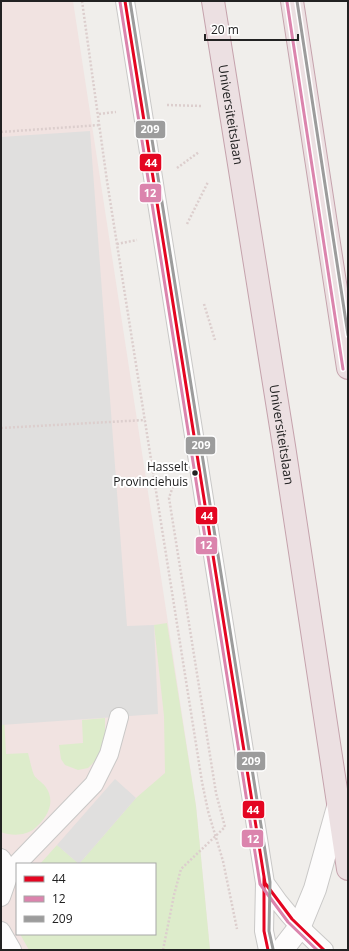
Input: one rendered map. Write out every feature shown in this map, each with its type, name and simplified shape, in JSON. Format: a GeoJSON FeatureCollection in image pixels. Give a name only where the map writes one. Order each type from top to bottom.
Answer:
{"type":"FeatureCollection","features":[{"type":"Feature","properties":{"kind":"highway","name":"Universiteitslaan"},"geometry":{"type":"LineString","coordinates":[[213,1],[283,438],[348,869]]}},
{"type":"Feature","properties":{"kind":"highway"},"geometry":{"type":"LineString","coordinates":[[292,1],[348,368]]}},
{"type":"Feature","properties":{"kind":"street"},"geometry":{"type":"LineString","coordinates":[[282,950],[299,928],[315,888],[338,807]]}},
{"type":"Feature","properties":{"kind":"lane"},"geometry":{"type":"LineString","coordinates":[[125,1],[265,883],[264,931],[268,950]]}},
{"type":"Feature","properties":{"kind":"lane"},"geometry":{"type":"LineString","coordinates":[[1,898],[6,864],[94,784],[109,754],[119,717]]}},
{"type":"Feature","properties":{"kind":"lane"},"geometry":{"type":"LineString","coordinates":[[265,883],[282,909],[299,928],[324,950]]}},
{"type":"Feature","properties":{"kind":"lane"},"geometry":{"type":"LineString","coordinates":[[1,931],[12,950]]}},
{"type":"Feature","properties":{"kind":"path"},"geometry":{"type":"LineString","coordinates":[[82,1],[107,181],[202,782],[223,861],[238,936]]}},
{"type":"Feature","properties":{"kind":"path"},"geometry":{"type":"LineString","coordinates":[[166,105],[206,106]]}},
{"type":"Feature","properties":{"kind":"path"},"geometry":{"type":"LineString","coordinates":[[1,132],[100,125]]}},
{"type":"Feature","properties":{"kind":"path"},"geometry":{"type":"LineString","coordinates":[[175,169],[199,152]]}},
{"type":"Feature","properties":{"kind":"path"},"geometry":{"type":"LineString","coordinates":[[186,224],[208,182]]}},
{"type":"Feature","properties":{"kind":"path"},"geometry":{"type":"LineString","coordinates":[[204,304],[214,340]]}},
{"type":"Feature","properties":{"kind":"path"},"geometry":{"type":"LineString","coordinates":[[1,428],[145,420]]}},
{"type":"Feature","properties":{"kind":"path"},"geometry":{"type":"LineString","coordinates":[[163,950],[181,869],[225,827],[216,792],[170,498],[174,483]]}},
{"type":"Feature","properties":{"kind":"shaded area"},"geometry":{"type":"Polygon","coordinates":[[[1,1],[73,1],[196,806],[210,950],[1,950],[1,1]]]}},
{"type":"Feature","properties":{"kind":"shaded area"},"geometry":{"type":"Polygon","coordinates":[[[90,131],[127,626],[154,625],[158,714],[1,725],[1,137],[90,131]]]}},
{"type":"Feature","properties":{"kind":"shaded area"},"geometry":{"type":"Polygon","coordinates":[[[115,779],[136,798],[80,863],[78,863],[57,845],[115,779]]]}},
{"type":"Feature","properties":{"kind":"green space"},"geometry":{"type":"Polygon","coordinates":[[[167,623],[196,806],[210,950],[29,950],[21,935],[156,935],[156,863],[80,863],[136,798],[165,773],[164,716],[154,625],[167,623]]]}},
{"type":"Feature","properties":{"kind":"green space"},"geometry":{"type":"Polygon","coordinates":[[[1,657],[6,754],[28,753],[34,775],[45,786],[49,792],[50,798],[49,809],[39,825],[26,833],[18,835],[1,832],[1,657]]]}},
{"type":"Feature","properties":{"kind":"green space"},"geometry":{"type":"Polygon","coordinates":[[[105,718],[105,741],[97,759],[88,768],[78,770],[65,765],[61,759],[59,745],[83,743],[82,720],[105,718]]]}},
{"type":"Feature","properties":{"kind":"green space"},"geometry":{"type":"Polygon","coordinates":[[[57,845],[78,863],[41,863],[57,845]]]}},
{"type":"Feature","properties":{"kind":"transit line","name":"44"},"geometry":{"type":"LineString","coordinates":[[125,1],[265,883],[292,919],[324,950]]}},
{"type":"Feature","properties":{"kind":"transit line","name":"209"},"geometry":{"type":"LineString","coordinates":[[130,1],[270,882],[269,931],[273,949]]}},
{"type":"Feature","properties":{"kind":"transit line","name":"209"},"geometry":{"type":"LineString","coordinates":[[297,1],[348,335]]}},
{"type":"Feature","properties":{"kind":"transit line","name":"12"},"geometry":{"type":"LineString","coordinates":[[120,2],[260,884],[288,922],[317,950]]}},
{"type":"Feature","properties":{"kind":"transit line","name":"12"},"geometry":{"type":"LineString","coordinates":[[287,2],[343,369]]}},
{"type":"Feature","properties":{"kind":"transit line","name":"44"},"geometry":{"type":"LineString","coordinates":[[264,876],[264,931],[268,950]]}},
{"type":"Feature","properties":{"kind":"place","name":"Hasselt Provinciehuis"},"geometry":{"type":"Point","coordinates":[195,473]}}]}
